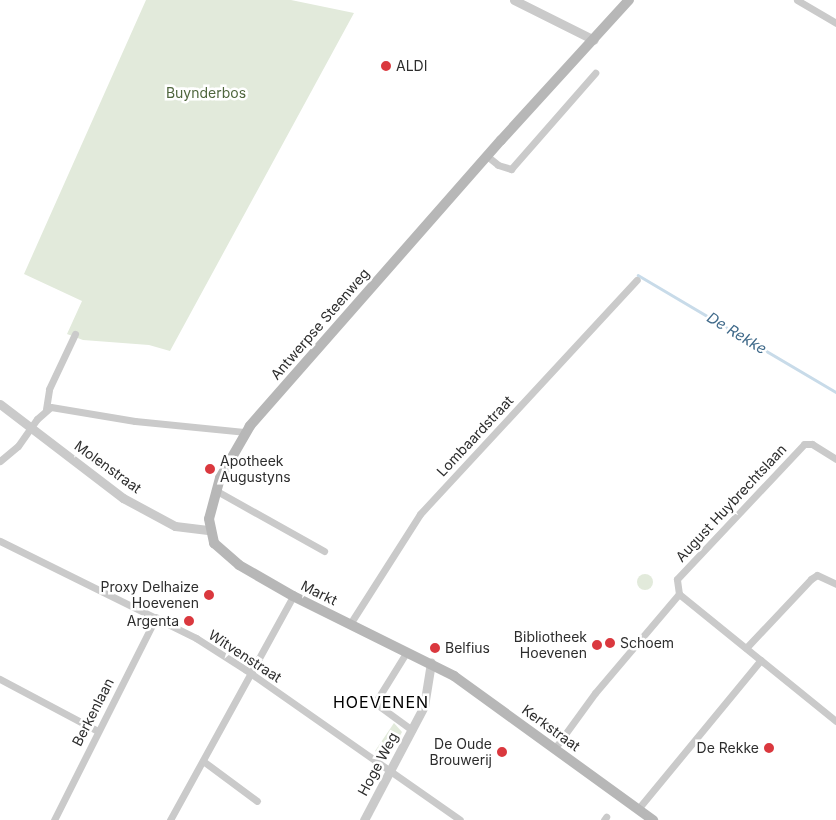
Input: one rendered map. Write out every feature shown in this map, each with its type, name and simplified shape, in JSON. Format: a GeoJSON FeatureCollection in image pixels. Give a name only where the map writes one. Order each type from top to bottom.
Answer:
{"type":"FeatureCollection","features":[{"type":"Feature","properties":{"kind":"main road","name":"Antwerpse Steenweg"},"geometry":{"type":"LineString","coordinates":[[210,530],[215,490],[246,432],[302,363],[629,0]]}},
{"type":"Feature","properties":{"kind":"main road","name":"Markt"},"geometry":{"type":"LineString","coordinates":[[210,530],[214,543],[228,557],[293,596],[406,653],[431,663]]}},
{"type":"Feature","properties":{"kind":"main road","name":"Kerkstraat"},"geometry":{"type":"LineString","coordinates":[[431,663],[555,748],[653,820]]}},
{"type":"Feature","properties":{"kind":"street"},"geometry":{"type":"LineString","coordinates":[[514,0],[594,40]]}},
{"type":"Feature","properties":{"kind":"street"},"geometry":{"type":"LineString","coordinates":[[796,0],[836,23]]}},
{"type":"Feature","properties":{"kind":"street"},"geometry":{"type":"LineString","coordinates":[[487,156],[498,165],[511,169],[595,73]]}},
{"type":"Feature","properties":{"kind":"street","name":"Lombaardstraat"},"geometry":{"type":"LineString","coordinates":[[350,624],[420,514],[637,280]]}},
{"type":"Feature","properties":{"kind":"street"},"geometry":{"type":"LineString","coordinates":[[0,461],[18,446],[46,409],[48,390],[75,334]]}},
{"type":"Feature","properties":{"kind":"street","name":"Molenstraat"},"geometry":{"type":"LineString","coordinates":[[0,404],[123,498],[174,526],[210,530]]}},
{"type":"Feature","properties":{"kind":"street"},"geometry":{"type":"LineString","coordinates":[[46,409],[246,432]]}},
{"type":"Feature","properties":{"kind":"street","name":"August Huybrechtslaan"},"geometry":{"type":"LineString","coordinates":[[555,748],[595,693],[679,594],[677,580],[807,443],[836,459]]}},
{"type":"Feature","properties":{"kind":"street"},"geometry":{"type":"LineString","coordinates":[[215,490],[324,551]]}},
{"type":"Feature","properties":{"kind":"street","name":"Witvenstraat"},"geometry":{"type":"LineString","coordinates":[[0,541],[156,616],[251,674],[460,820]]}},
{"type":"Feature","properties":{"kind":"street"},"geometry":{"type":"LineString","coordinates":[[746,648],[811,579],[818,576],[836,584]]}},
{"type":"Feature","properties":{"kind":"street"},"geometry":{"type":"LineString","coordinates":[[679,594],[836,721]]}},
{"type":"Feature","properties":{"kind":"street"},"geometry":{"type":"LineString","coordinates":[[170,820],[293,596]]}},
{"type":"Feature","properties":{"kind":"street","name":"Berkenlaan"},"geometry":{"type":"LineString","coordinates":[[54,820],[156,616]]}},
{"type":"Feature","properties":{"kind":"street"},"geometry":{"type":"LineString","coordinates":[[406,653],[374,703],[412,730]]}},
{"type":"Feature","properties":{"kind":"street"},"geometry":{"type":"LineString","coordinates":[[638,809],[761,660]]}},
{"type":"Feature","properties":{"kind":"street","name":"Hoge Weg"},"geometry":{"type":"LineString","coordinates":[[364,820],[388,770],[424,706],[431,663]]}},
{"type":"Feature","properties":{"kind":"street"},"geometry":{"type":"LineString","coordinates":[[0,689],[2,680],[98,730]]}},
{"type":"Feature","properties":{"kind":"street"},"geometry":{"type":"LineString","coordinates":[[203,761],[257,801]]}},
{"type":"Feature","properties":{"kind":"green space","name":"Buynderbos"},"geometry":{"type":"Polygon","coordinates":[[[146,0],[291,0],[354,13],[170,351],[149,345],[83,340],[67,334],[82,301],[24,274],[146,0]]]}},
{"type":"Feature","properties":{"kind":"green space"},"geometry":{"type":"Polygon","coordinates":[[[645,574],[653,582],[645,590],[637,582],[645,574]]]}},
{"type":"Feature","properties":{"kind":"green space"},"geometry":{"type":"Polygon","coordinates":[[[394,723],[402,732],[387,758],[375,751],[394,723]]]}},
{"type":"Feature","properties":{"kind":"waterway","name":"De Rekke"},"geometry":{"type":"LineString","coordinates":[[638,275],[836,392]]}},
{"type":"Feature","properties":{"kind":"place","name":"ALDI"},"geometry":{"type":"Point","coordinates":[386,66]}},
{"type":"Feature","properties":{"kind":"place","name":"Apotheek Augustyns"},"geometry":{"type":"Point","coordinates":[210,469]}},
{"type":"Feature","properties":{"kind":"place","name":"Proxy Delhaize Hoevenen"},"geometry":{"type":"Point","coordinates":[209,595]}},
{"type":"Feature","properties":{"kind":"place","name":"Argenta"},"geometry":{"type":"Point","coordinates":[189,621]}},
{"type":"Feature","properties":{"kind":"place","name":"Schoem"},"geometry":{"type":"Point","coordinates":[610,643]}},
{"type":"Feature","properties":{"kind":"place","name":"Bibliotheek Hoevenen"},"geometry":{"type":"Point","coordinates":[597,645]}},
{"type":"Feature","properties":{"kind":"place","name":"Belfius"},"geometry":{"type":"Point","coordinates":[435,648]}},
{"type":"Feature","properties":{"kind":"place","name":"De Rekke"},"geometry":{"type":"Point","coordinates":[769,748]}},
{"type":"Feature","properties":{"kind":"place","name":"De Oude Brouwerij"},"geometry":{"type":"Point","coordinates":[502,752]}},
{"type":"Feature","properties":{"kind":"district","name":"HOEVENEN"},"geometry":{"type":"Point","coordinates":[381,702]}}]}
